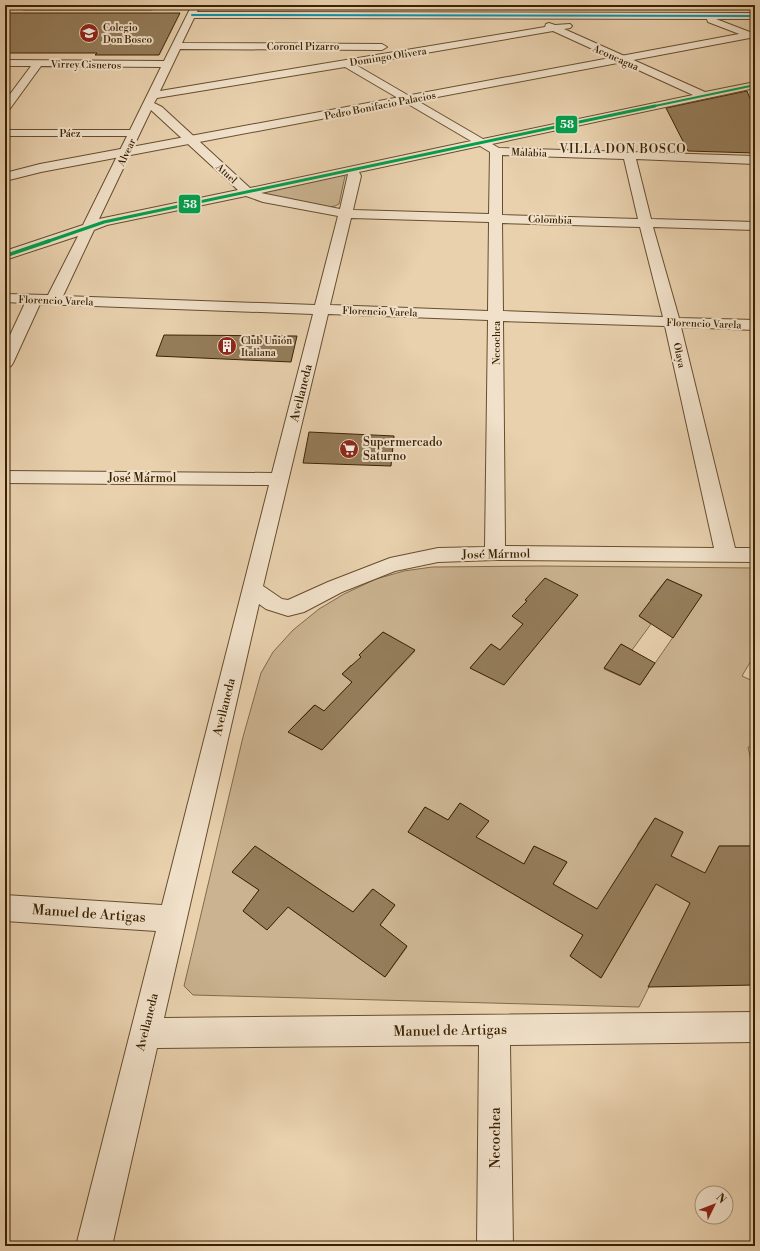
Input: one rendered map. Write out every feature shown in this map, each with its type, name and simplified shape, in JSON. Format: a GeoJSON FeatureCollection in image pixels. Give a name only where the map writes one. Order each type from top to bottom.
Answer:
{"type":"FeatureCollection","features":[{"type":"Feature","properties":{"kind":"street","name":"Alvear"},"geometry":{"type":"LineString","coordinates":[[54,299],[196,5]]}},
{"type":"Feature","properties":{"kind":"street"},"geometry":{"type":"LineString","coordinates":[[348,19],[349,5]]}},
{"type":"Feature","properties":{"kind":"street"},"geometry":{"type":"LineString","coordinates":[[525,5],[529,15]]}},
{"type":"Feature","properties":{"kind":"street"},"geometry":{"type":"LineString","coordinates":[[696,5],[709,20],[753,35]]}},
{"type":"Feature","properties":{"kind":"street"},"geometry":{"type":"LineString","coordinates":[[192,15],[348,19],[529,15],[755,16]]}},
{"type":"Feature","properties":{"kind":"street","name":"Aconcagua"},"geometry":{"type":"LineString","coordinates":[[529,15],[554,28],[705,96]]}},
{"type":"Feature","properties":{"kind":"street","name":"Domingo Olivera"},"geometry":{"type":"LineString","coordinates":[[151,100],[172,93],[624,15]]}},
{"type":"Feature","properties":{"kind":"street","name":"Pedro Bonifacio Palacios"},"geometry":{"type":"LineString","coordinates":[[5,177],[40,168],[753,35]]}},
{"type":"Feature","properties":{"kind":"street"},"geometry":{"type":"LineString","coordinates":[[346,42],[344,60],[346,63],[496,151]]}},
{"type":"Feature","properties":{"kind":"street","name":"Coronel Pizarro"},"geometry":{"type":"LineString","coordinates":[[177,46],[346,42],[429,49]]}},
{"type":"Feature","properties":{"kind":"street","name":"Virrey Cisneros"},"geometry":{"type":"LineString","coordinates":[[5,63],[167,64]]}},
{"type":"Feature","properties":{"kind":"street"},"geometry":{"type":"LineString","coordinates":[[5,108],[38,63]]}},
{"type":"Feature","properties":{"kind":"street"},"geometry":{"type":"LineString","coordinates":[[5,256],[89,226],[755,85]]}},
{"type":"Feature","properties":{"kind":"street","name":"Atuel"},"geometry":{"type":"LineString","coordinates":[[151,100],[158,109],[247,192],[263,198],[346,214]]}},
{"type":"Feature","properties":{"kind":"street","name":"Páez"},"geometry":{"type":"LineString","coordinates":[[5,133],[135,133]]}},
{"type":"Feature","properties":{"kind":"street","name":"Malabia"},"geometry":{"type":"LineString","coordinates":[[496,151],[755,160]]}},
{"type":"Feature","properties":{"kind":"street","name":"Necochea"},"geometry":{"type":"LineString","coordinates":[[495,553],[496,151]]}},
{"type":"Feature","properties":{"kind":"street","name":"Olaya"},"geometry":{"type":"LineString","coordinates":[[629,156],[672,322],[726,555]]}},
{"type":"Feature","properties":{"kind":"street","name":"Avellaneda"},"geometry":{"type":"LineString","coordinates":[[94,1246],[252,589],[346,214],[355,176],[352,170]]}},
{"type":"Feature","properties":{"kind":"street","name":"Colombia"},"geometry":{"type":"LineString","coordinates":[[346,214],[495,217],[755,226]]}},
{"type":"Feature","properties":{"kind":"street","name":"Florencio Varela"},"geometry":{"type":"LineString","coordinates":[[5,298],[755,324]]}},
{"type":"Feature","properties":{"kind":"street"},"geometry":{"type":"LineString","coordinates":[[5,363],[35,299]]}},
{"type":"Feature","properties":{"kind":"street","name":"José Mármol"},"geometry":{"type":"LineString","coordinates":[[5,477],[279,479]]}},
{"type":"Feature","properties":{"kind":"street","name":"José Mármol"},"geometry":{"type":"LineString","coordinates":[[252,589],[274,604],[288,608],[296,607],[335,587],[390,565],[438,555],[495,553],[755,555]]}},
{"type":"Feature","properties":{"kind":"street","name":"Manuel de Artigas"},"geometry":{"type":"LineString","coordinates":[[5,908],[172,919]]}},
{"type":"Feature","properties":{"kind":"street","name":"Manuel de Artigas"},"geometry":{"type":"LineString","coordinates":[[144,1033],[755,1027]]}},
{"type":"Feature","properties":{"kind":"street","name":"Necochea"},"geometry":{"type":"LineString","coordinates":[[495,1030],[495,1246]]}},
{"type":"Feature","properties":{"kind":"shaded area"},"geometry":{"type":"Polygon","coordinates":[[[27,5],[154,5],[152,10],[23,10],[27,5]]]}},
{"type":"Feature","properties":{"kind":"shaded area"},"geometry":{"type":"Polygon","coordinates":[[[342,175],[345,176],[339,204],[335,206],[328,207],[261,194],[265,192],[342,175]]]}},
{"type":"Feature","properties":{"kind":"shaded area"},"geometry":{"type":"Polygon","coordinates":[[[543,566],[755,568],[755,654],[742,676],[755,682],[755,747],[748,747],[755,779],[755,846],[719,846],[639,1007],[193,995],[184,986],[243,737],[261,673],[273,652],[293,630],[319,609],[344,594],[376,579],[404,571],[432,567],[543,566]],[[667,579],[650,600],[663,606],[645,609],[639,616],[651,624],[632,650],[621,644],[604,669],[640,685],[702,595],[667,579]],[[578,595],[537,606],[528,613],[519,609],[512,616],[523,624],[500,650],[491,644],[470,668],[504,684],[578,595]],[[383,632],[359,655],[370,662],[359,671],[351,665],[342,674],[352,682],[324,711],[314,705],[288,732],[322,750],[415,651],[383,632]],[[460,803],[448,820],[425,807],[408,832],[583,935],[570,956],[601,978],[656,884],[687,864],[671,856],[683,832],[655,818],[637,845],[654,854],[597,909],[553,884],[567,862],[534,846],[524,864],[476,837],[488,821],[460,803]],[[255,846],[232,872],[259,890],[243,911],[267,930],[288,907],[385,977],[407,947],[380,925],[395,905],[372,889],[353,912],[255,846]]]}},
{"type":"Feature","properties":{"kind":"building","name":"Colegio Don Bosco"},"geometry":{"type":"Polygon","coordinates":[[[5,13],[180,13],[159,55],[95,55],[97,53],[5,53],[5,13]]]}},
{"type":"Feature","properties":{"kind":"building"},"geometry":{"type":"Polygon","coordinates":[[[747,91],[755,111],[755,153],[688,151],[666,108],[747,91]]]}},
{"type":"Feature","properties":{"kind":"building","name":"Club Unión Italiana"},"geometry":{"type":"Polygon","coordinates":[[[164,335],[297,336],[291,362],[156,356],[164,335]]]}},
{"type":"Feature","properties":{"kind":"building","name":"Supermercado Saturno"},"geometry":{"type":"Polygon","coordinates":[[[309,432],[394,436],[391,466],[303,463],[309,432]]]}},
{"type":"Feature","properties":{"kind":"building"},"geometry":{"type":"Polygon","coordinates":[[[545,578],[578,595],[504,685],[470,668],[491,644],[500,650],[523,624],[512,616],[527,601],[525,600],[545,578]]]}},
{"type":"Feature","properties":{"kind":"building"},"geometry":{"type":"Polygon","coordinates":[[[667,579],[702,595],[673,638],[639,616],[667,579]]]}},
{"type":"Feature","properties":{"kind":"building"},"geometry":{"type":"Polygon","coordinates":[[[383,632],[415,650],[322,750],[288,732],[315,705],[324,711],[352,682],[342,674],[361,657],[359,655],[383,632]]]}},
{"type":"Feature","properties":{"kind":"building"},"geometry":{"type":"Polygon","coordinates":[[[621,644],[655,663],[640,685],[604,668],[621,644]]]}},
{"type":"Feature","properties":{"kind":"building"},"geometry":{"type":"Polygon","coordinates":[[[460,803],[489,821],[476,837],[524,864],[534,846],[567,862],[553,884],[597,909],[655,818],[683,832],[671,856],[705,873],[719,846],[755,846],[755,985],[648,987],[690,903],[656,884],[601,978],[570,956],[583,935],[408,832],[425,807],[448,820],[460,803]]]}},
{"type":"Feature","properties":{"kind":"building"},"geometry":{"type":"Polygon","coordinates":[[[255,846],[353,912],[373,889],[395,905],[380,925],[407,946],[385,977],[288,907],[267,930],[243,911],[259,890],[232,872],[255,846]]]}},
{"type":"Feature","properties":{"kind":"transit line"},"geometry":{"type":"LineString","coordinates":[[192,15],[755,16]]}},
{"type":"Feature","properties":{"kind":"transit line","name":"58"},"geometry":{"type":"LineString","coordinates":[[5,256],[104,222],[755,85]]}},
{"type":"Feature","properties":{"kind":"place","name":"Colegio Don Bosco"},"geometry":{"type":"Point","coordinates":[89,33]}},
{"type":"Feature","properties":{"kind":"place","name":"Club Unión Italiana"},"geometry":{"type":"Point","coordinates":[227,346]}},
{"type":"Feature","properties":{"kind":"place","name":"Supermercado Saturno"},"geometry":{"type":"Point","coordinates":[349,449]}},
{"type":"Feature","properties":{"kind":"district","name":"VILLA DON BOSCO"},"geometry":{"type":"Point","coordinates":[623,149]}}]}
